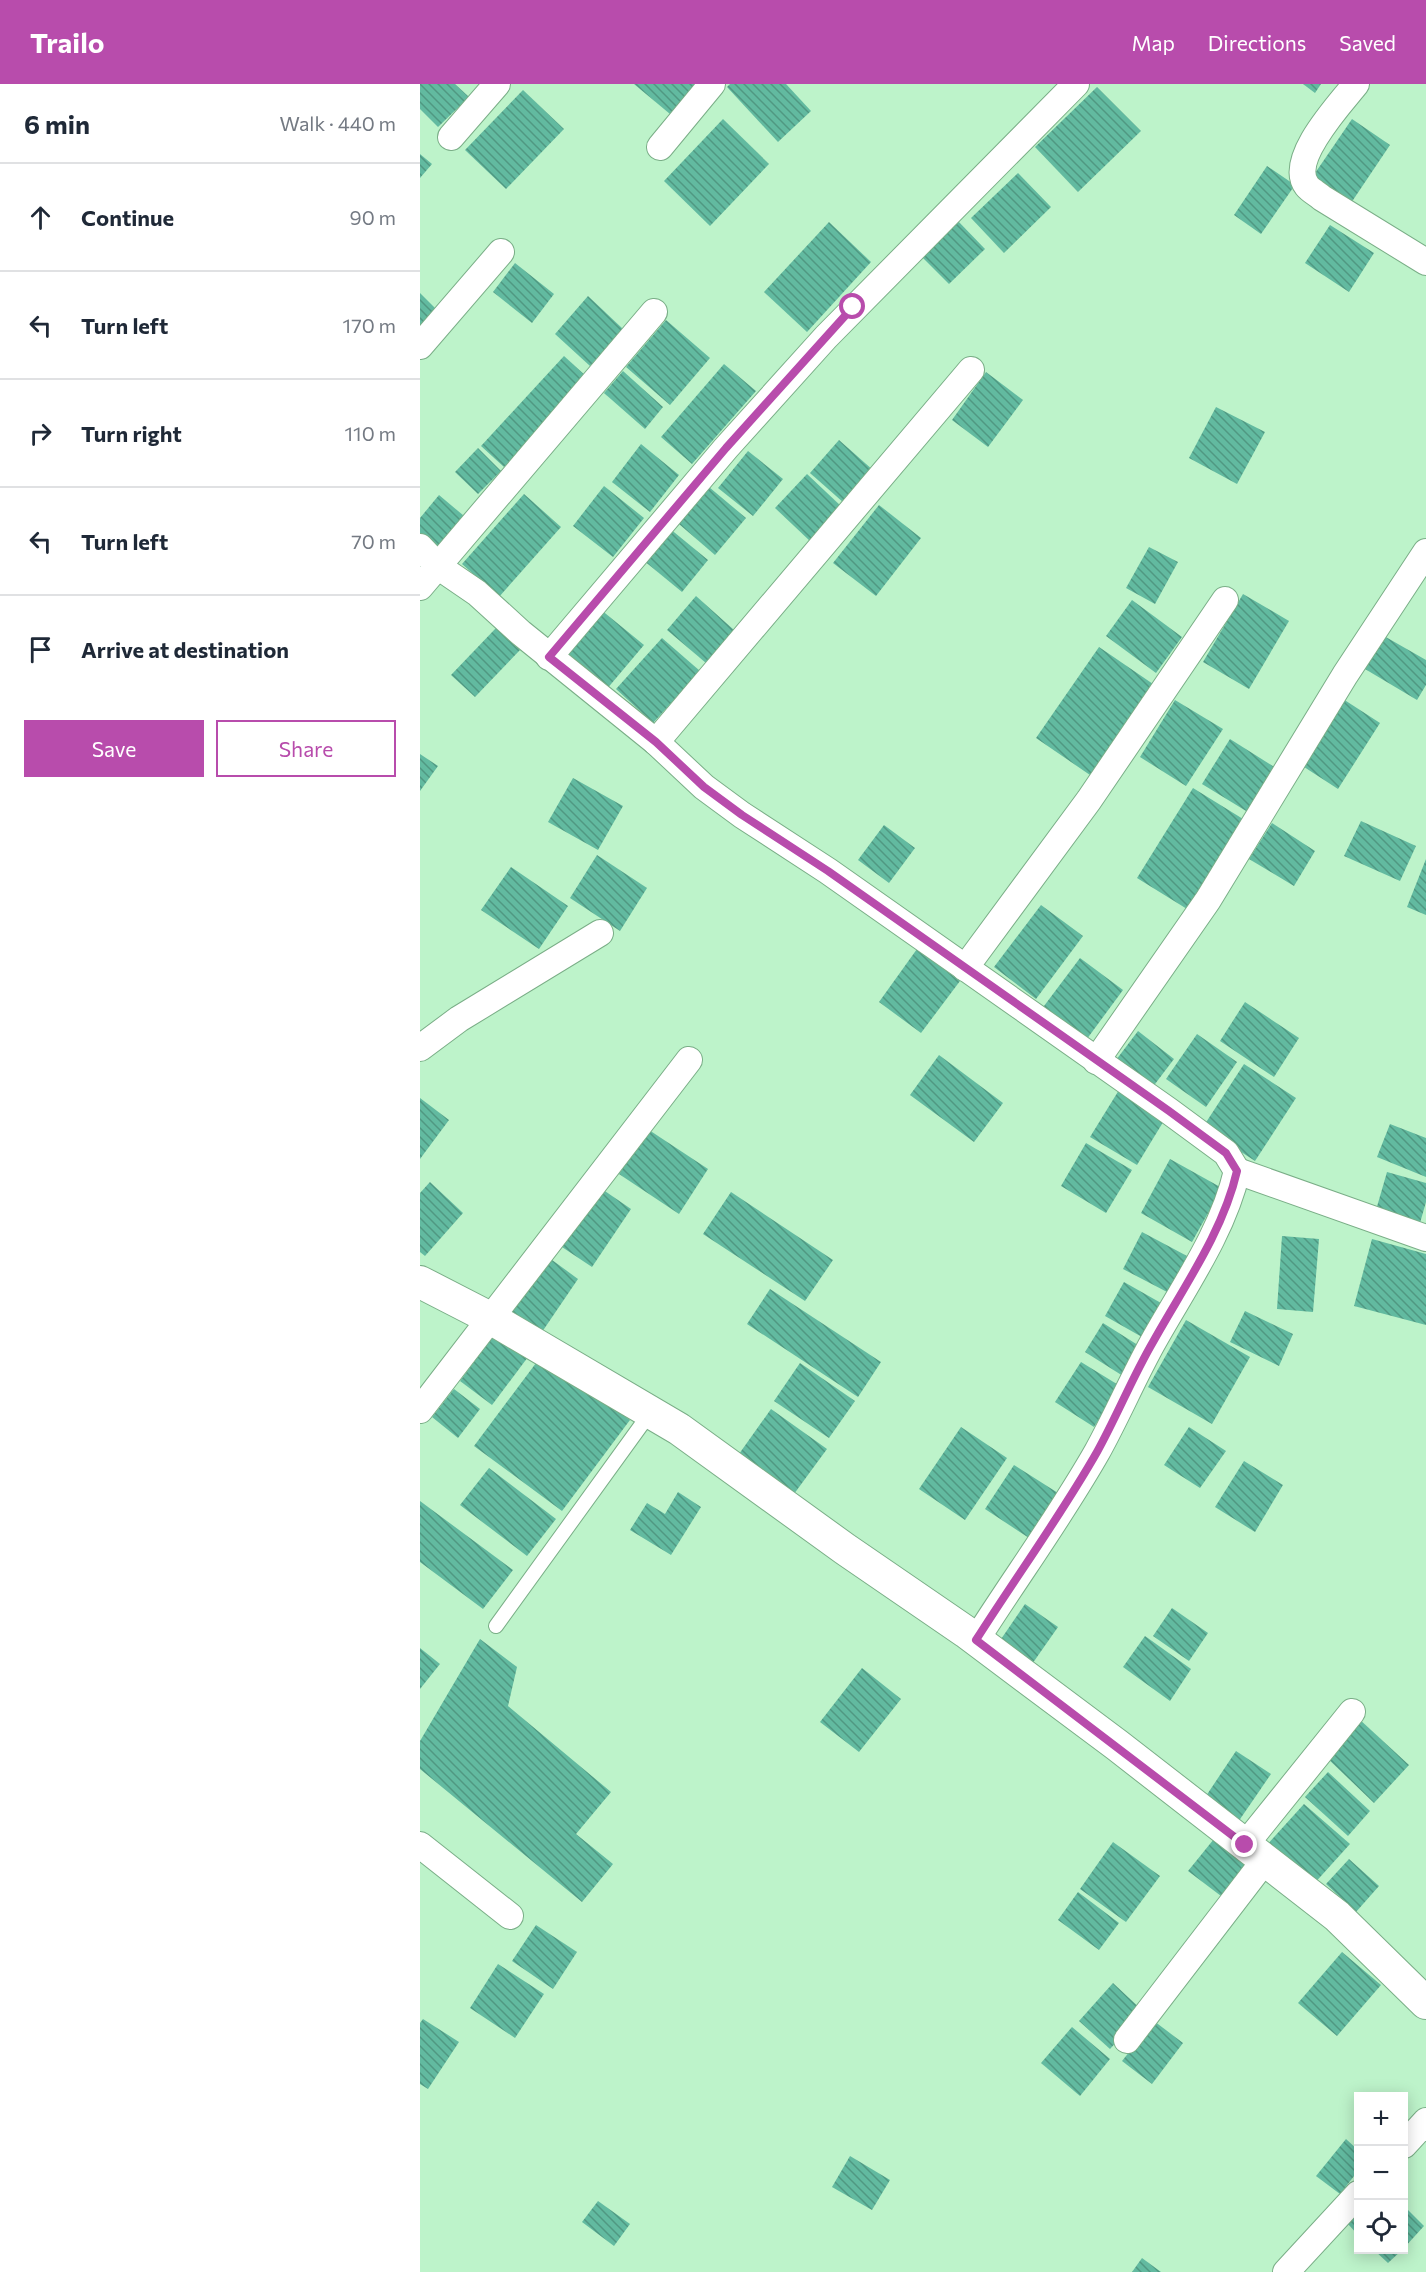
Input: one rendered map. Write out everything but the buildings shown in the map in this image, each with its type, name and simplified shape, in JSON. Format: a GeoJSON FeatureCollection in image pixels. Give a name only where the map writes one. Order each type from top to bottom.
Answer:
{"type":"FeatureCollection","features":[{"type":"Feature","properties":{"kind":"street"},"geometry":{"type":"LineString","coordinates":[[451,137],[497,84]]}},
{"type":"Feature","properties":{"kind":"street"},"geometry":{"type":"LineString","coordinates":[[660,147],[712,84]]}},
{"type":"Feature","properties":{"kind":"street"},"geometry":{"type":"LineString","coordinates":[[549,657],[726,448],[818,345],[853,307],[1076,84]]}},
{"type":"Feature","properties":{"kind":"street"},"geometry":{"type":"LineString","coordinates":[[1356,84],[1314,140],[1305,156],[1302,174],[1307,186],[1323,198],[1426,262]]}},
{"type":"Feature","properties":{"kind":"street"},"geometry":{"type":"LineString","coordinates":[[420,346],[501,252]]}},
{"type":"Feature","properties":{"kind":"street"},"geometry":{"type":"LineString","coordinates":[[420,587],[654,312]]}},
{"type":"Feature","properties":{"kind":"street"},"geometry":{"type":"LineString","coordinates":[[656,742],[971,370]]}},
{"type":"Feature","properties":{"kind":"street"},"geometry":{"type":"LineString","coordinates":[[420,546],[439,567],[477,593],[549,657],[656,742],[704,787],[742,815],[828,871],[1226,1153],[1237,1171],[1426,1238]]}},
{"type":"Feature","properties":{"kind":"street"},"geometry":{"type":"LineString","coordinates":[[1096,1060],[1208,900],[1345,675],[1426,552]]}},
{"type":"Feature","properties":{"kind":"street"},"geometry":{"type":"LineString","coordinates":[[965,968],[1089,800],[1225,600]]}},
{"type":"Feature","properties":{"kind":"street"},"geometry":{"type":"LineString","coordinates":[[420,1048],[459,1019],[600,933]]}},
{"type":"Feature","properties":{"kind":"street"},"geometry":{"type":"LineString","coordinates":[[420,1410],[492,1320],[689,1060]]}},
{"type":"Feature","properties":{"kind":"street"},"geometry":{"type":"LineString","coordinates":[[976,1640],[1006,1592],[1052,1527],[1098,1451],[1147,1353],[1210,1240],[1231,1195],[1237,1171]]}},
{"type":"Feature","properties":{"kind":"street"},"geometry":{"type":"LineString","coordinates":[[420,1282],[492,1320],[679,1429],[976,1640],[1337,1916],[1426,2003]]}},
{"type":"Feature","properties":{"kind":"street"},"geometry":{"type":"LineString","coordinates":[[1126,2040],[1352,1712]]}},
{"type":"Feature","properties":{"kind":"street"},"geometry":{"type":"LineString","coordinates":[[420,1845],[510,1916]]}},
{"type":"Feature","properties":{"kind":"street"},"geometry":{"type":"LineString","coordinates":[[1408,2141],[1426,2121]]}},
{"type":"Feature","properties":{"kind":"street"},"geometry":{"type":"LineString","coordinates":[[1286,2272],[1354,2199]]}},
{"type":"Feature","properties":{"kind":"lane"},"geometry":{"type":"LineString","coordinates":[[496,1626],[650,1413]]}},
{"type":"Feature","properties":{"kind":"route"},"geometry":{"type":"LineString","coordinates":[[853,307],[726,448],[549,657],[656,742],[704,787],[789,847],[828,871],[1169,1111],[1226,1153],[1237,1171],[1231,1195],[1210,1240],[1147,1353],[1098,1451],[1052,1527],[1006,1592],[976,1640],[1117,1745],[1245,1845]]}}]}
